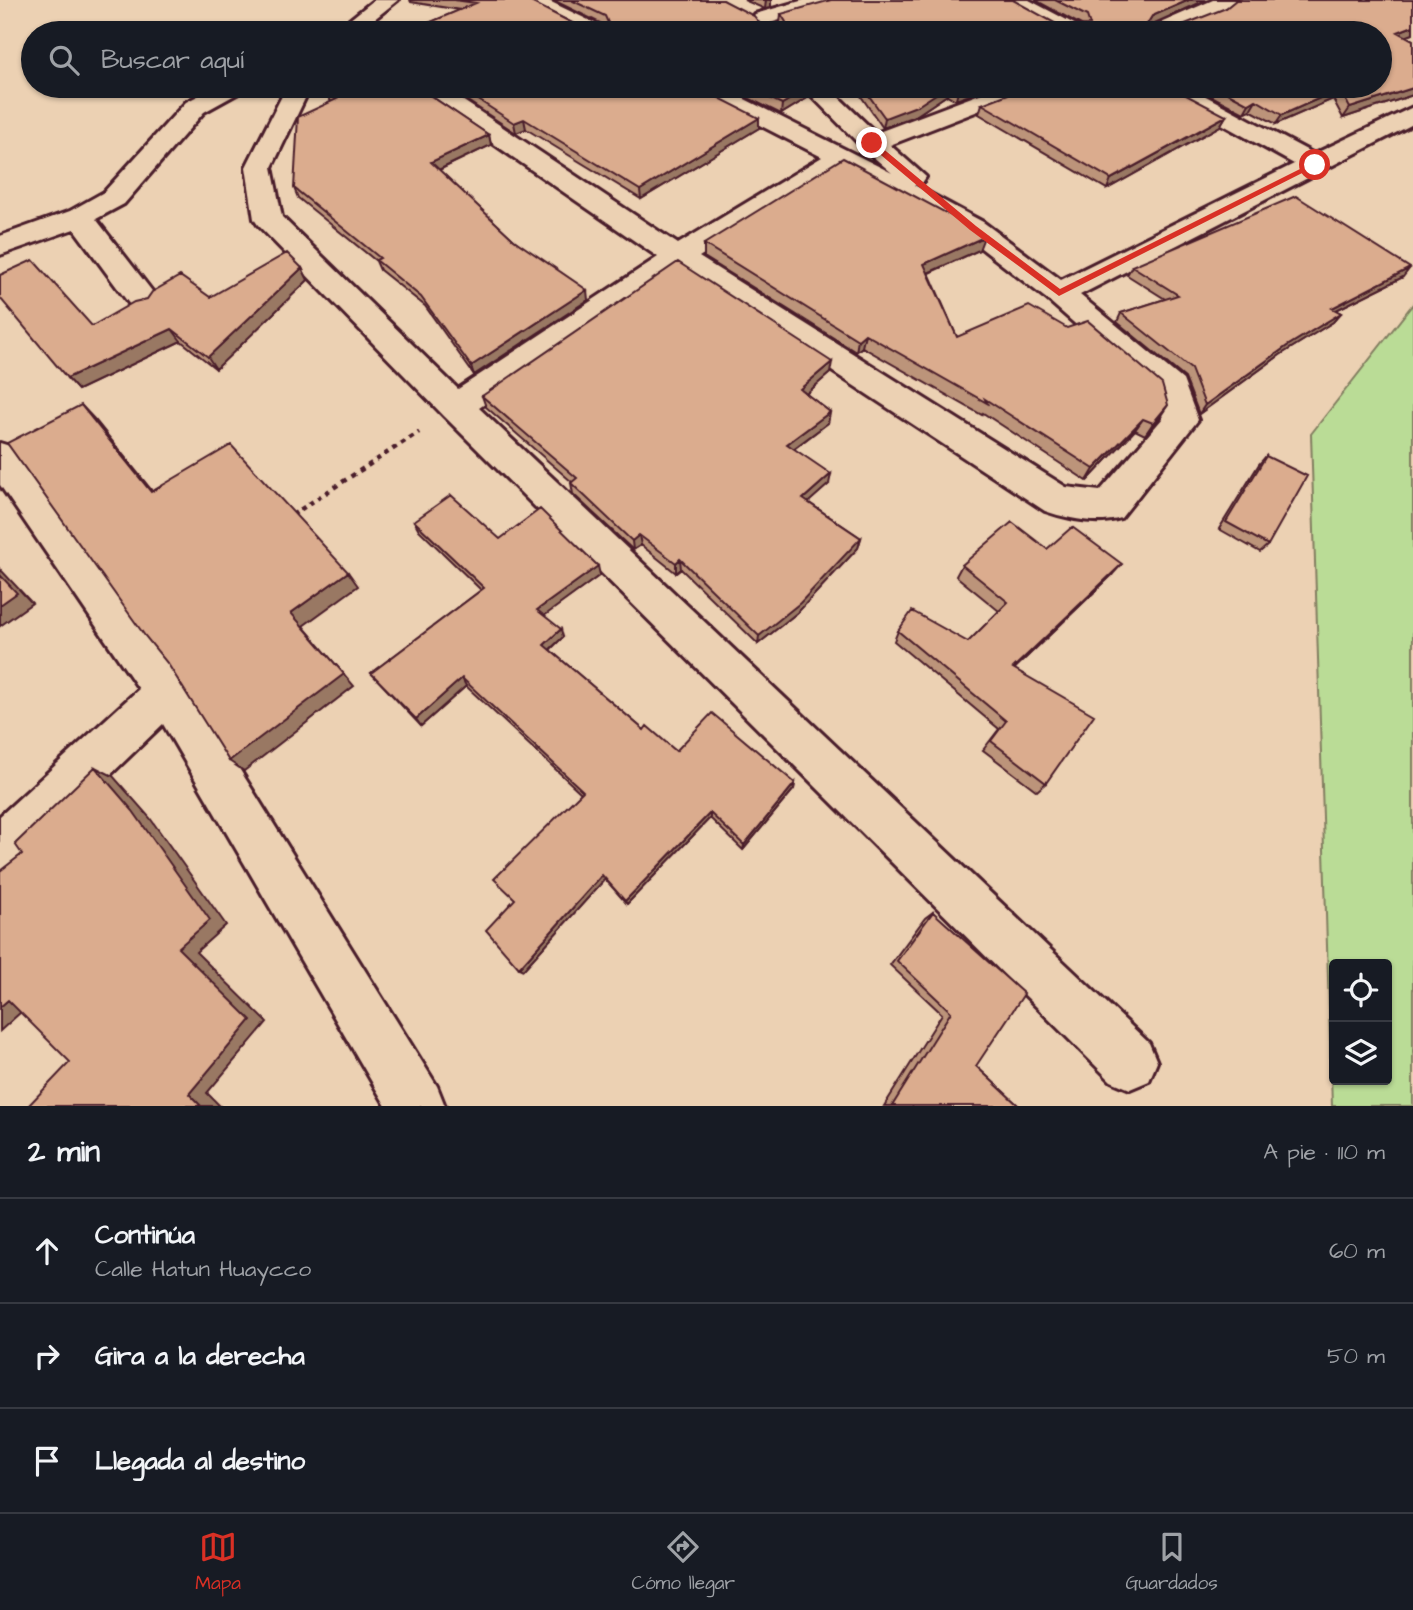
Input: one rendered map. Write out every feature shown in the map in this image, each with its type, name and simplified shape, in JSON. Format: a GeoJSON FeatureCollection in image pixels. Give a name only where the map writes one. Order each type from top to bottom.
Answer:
{"type":"FeatureCollection","features":[{"type":"Feature","properties":{"kind":"street"},"geometry":{"type":"LineString","coordinates":[[361,21],[387,0]]}},
{"type":"Feature","properties":{"kind":"street"},"geometry":{"type":"LineString","coordinates":[[531,0],[573,21]]}},
{"type":"Feature","properties":{"kind":"street"},"geometry":{"type":"LineString","coordinates":[[775,21],[798,4],[827,0]]}},
{"type":"Feature","properties":{"kind":"street"},"geometry":{"type":"LineString","coordinates":[[1013,0],[1052,21]]}},
{"type":"Feature","properties":{"kind":"street"},"geometry":{"type":"LineString","coordinates":[[1186,21],[1228,0]]}},
{"type":"Feature","properties":{"kind":"street"},"geometry":{"type":"LineString","coordinates":[[742,10],[760,21]]}},
{"type":"Feature","properties":{"kind":"street"},"geometry":{"type":"LineString","coordinates":[[0,246],[80,217],[114,198],[195,107],[212,98]]}},
{"type":"Feature","properties":{"kind":"street"},"geometry":{"type":"LineString","coordinates":[[293,98],[259,167],[268,219],[456,407],[1130,1062]]}},
{"type":"Feature","properties":{"kind":"street"},"geometry":{"type":"LineString","coordinates":[[443,98],[678,257],[1058,501],[1108,507],[1181,420],[1171,389],[1059,293],[973,228],[872,143],[826,98]]}},
{"type":"Feature","properties":{"kind":"street"},"geometry":{"type":"LineString","coordinates":[[725,98],[841,156],[973,228]]}},
{"type":"Feature","properties":{"kind":"street"},"geometry":{"type":"LineString","coordinates":[[872,143],[990,98]]}},
{"type":"Feature","properties":{"kind":"street"},"geometry":{"type":"LineString","coordinates":[[1192,98],[1315,165]]}},
{"type":"Feature","properties":{"kind":"street"},"geometry":{"type":"LineString","coordinates":[[1059,293],[1413,114]]}},
{"type":"Feature","properties":{"kind":"street"},"geometry":{"type":"LineString","coordinates":[[456,407],[678,257],[841,156]]}},
{"type":"Feature","properties":{"kind":"street"},"geometry":{"type":"LineString","coordinates":[[80,217],[144,302]]}},
{"type":"Feature","properties":{"kind":"street"},"geometry":{"type":"LineString","coordinates":[[0,457],[144,664],[167,691],[417,1106]]}},
{"type":"Feature","properties":{"kind":"street"},"geometry":{"type":"LineString","coordinates":[[0,848],[167,691]]}},
{"type":"Feature","properties":{"kind":"path"},"geometry":{"type":"LineString","coordinates":[[282,522],[456,407]]}},
{"type":"Feature","properties":{"kind":"green space"},"geometry":{"type":"Polygon","coordinates":[[[1413,304],[1413,1106],[1332,1106],[1331,1085],[1392,1085],[1392,959],[1329,959],[1329,1010],[1311,434],[1413,304]]]}},
{"type":"Feature","properties":{"kind":"building"},"geometry":{"type":"Polygon","coordinates":[[[454,0],[527,0],[568,21],[433,21],[476,3],[454,0]]]}},
{"type":"Feature","properties":{"kind":"building"},"geometry":{"type":"Polygon","coordinates":[[[571,0],[723,0],[754,16],[758,21],[607,21],[605,16],[571,0]]]}},
{"type":"Feature","properties":{"kind":"building"},"geometry":{"type":"Polygon","coordinates":[[[831,0],[1013,0],[1051,21],[785,21],[781,14],[831,0]]]}},
{"type":"Feature","properties":{"kind":"building"},"geometry":{"type":"Polygon","coordinates":[[[1055,0],[1189,0],[1152,16],[1149,21],[1089,21],[1087,16],[1055,0]]]}},
{"type":"Feature","properties":{"kind":"building"},"geometry":{"type":"Polygon","coordinates":[[[1236,0],[1413,0],[1413,26],[1398,32],[1413,40],[1413,88],[1392,95],[1392,21],[1193,21],[1226,8],[1236,0]]]}},
{"type":"Feature","properties":{"kind":"building"},"geometry":{"type":"Polygon","coordinates":[[[434,98],[489,135],[431,162],[514,240],[587,290],[471,366],[421,297],[376,260],[380,258],[294,188],[298,117],[337,99],[434,98]]]}},
{"type":"Feature","properties":{"kind":"building"},"geometry":{"type":"Polygon","coordinates":[[[475,98],[720,98],[759,118],[640,190],[524,119],[514,123],[475,98]]]}},
{"type":"Feature","properties":{"kind":"building"},"geometry":{"type":"Polygon","coordinates":[[[769,98],[792,98],[782,104],[769,98]]]}},
{"type":"Feature","properties":{"kind":"building"},"geometry":{"type":"Polygon","coordinates":[[[871,98],[930,98],[919,105],[885,118],[871,98]]]}},
{"type":"Feature","properties":{"kind":"building"},"geometry":{"type":"Polygon","coordinates":[[[998,98],[1192,98],[1226,116],[1111,179],[982,104],[998,98]]]}},
{"type":"Feature","properties":{"kind":"building"},"geometry":{"type":"Polygon","coordinates":[[[1238,98],[1320,98],[1282,115],[1256,100],[1249,104],[1238,98]]]}},
{"type":"Feature","properties":{"kind":"building"},"geometry":{"type":"Polygon","coordinates":[[[1345,98],[1382,98],[1350,108],[1345,98]]]}},
{"type":"Feature","properties":{"kind":"building"},"geometry":{"type":"Polygon","coordinates":[[[843,158],[965,223],[984,237],[924,264],[957,337],[1029,306],[1067,328],[1088,321],[1162,384],[1168,405],[1153,423],[1143,419],[1094,469],[985,399],[987,403],[865,334],[858,340],[704,244],[843,158]]]}},
{"type":"Feature","properties":{"kind":"building"},"geometry":{"type":"Polygon","coordinates":[[[1296,196],[1410,268],[1332,308],[1341,313],[1287,346],[1205,405],[1191,369],[1121,313],[1178,295],[1132,266],[1296,196]]]}},
{"type":"Feature","properties":{"kind":"building"},"geometry":{"type":"Polygon","coordinates":[[[287,253],[302,268],[208,357],[172,329],[67,378],[0,298],[0,275],[33,260],[92,326],[134,302],[147,299],[152,292],[180,276],[210,297],[287,253]]]}},
{"type":"Feature","properties":{"kind":"building"},"geometry":{"type":"Polygon","coordinates":[[[678,262],[832,362],[800,389],[830,412],[787,444],[831,474],[803,499],[861,538],[800,603],[759,636],[680,559],[676,563],[639,535],[632,541],[571,483],[577,478],[482,396],[678,262]]]}},
{"type":"Feature","properties":{"kind":"building"},"geometry":{"type":"Polygon","coordinates":[[[81,405],[151,492],[231,445],[348,572],[291,613],[344,674],[229,761],[168,664],[145,636],[7,443],[81,405]]]}},
{"type":"Feature","properties":{"kind":"building"},"geometry":{"type":"Polygon","coordinates":[[[1266,456],[1307,476],[1268,545],[1226,522],[1266,456]]]}},
{"type":"Feature","properties":{"kind":"building"},"geometry":{"type":"Polygon","coordinates":[[[451,495],[500,539],[540,509],[598,566],[537,610],[561,629],[544,645],[644,730],[647,726],[676,751],[712,713],[795,783],[744,845],[710,813],[625,901],[602,875],[519,968],[486,930],[515,899],[494,879],[583,791],[462,678],[416,719],[371,673],[484,588],[414,521],[451,495]]]}},
{"type":"Feature","properties":{"kind":"building"},"geometry":{"type":"Polygon","coordinates":[[[1012,522],[1047,549],[1072,527],[1122,564],[1013,668],[1094,715],[1046,783],[991,741],[1006,721],[898,631],[912,611],[968,642],[1008,602],[962,565],[1012,522]]]}},
{"type":"Feature","properties":{"kind":"building"},"geometry":{"type":"Polygon","coordinates":[[[0,575],[17,593],[0,605],[0,575]]]}},
{"type":"Feature","properties":{"kind":"building"},"geometry":{"type":"Polygon","coordinates":[[[95,767],[133,811],[210,920],[178,948],[251,1020],[189,1094],[201,1106],[28,1106],[70,1062],[8,1000],[0,1007],[0,871],[22,854],[15,844],[95,767]]]}},
{"type":"Feature","properties":{"kind":"building"},"geometry":{"type":"Polygon","coordinates":[[[933,912],[1024,994],[976,1066],[1019,1106],[892,1106],[951,1012],[897,961],[933,912]]]}},
{"type":"Feature","properties":{"kind":"route"},"geometry":{"type":"LineString","coordinates":[[872,143],[973,228],[1059,293],[1315,165]]}}]}
